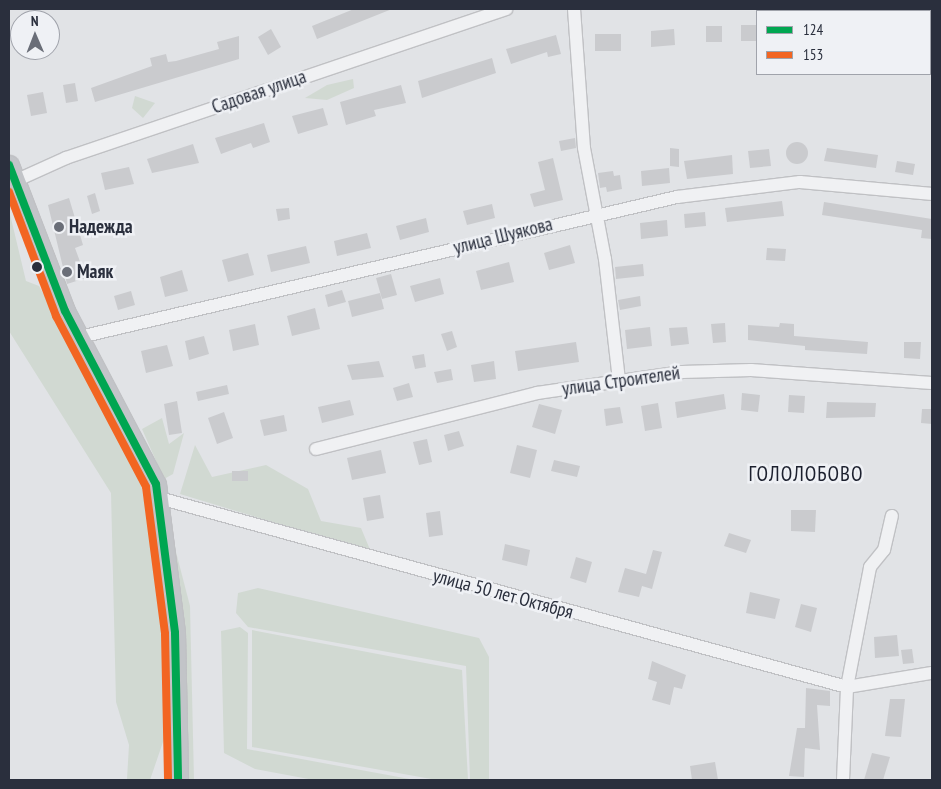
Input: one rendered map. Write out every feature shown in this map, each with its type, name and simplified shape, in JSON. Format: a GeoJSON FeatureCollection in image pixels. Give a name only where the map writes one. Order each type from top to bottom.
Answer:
{"type":"FeatureCollection","features":[{"type":"Feature","properties":{"kind":"street","name":"Садовая улица"},"geometry":{"type":"LineString","coordinates":[[12,173],[66,158],[506,9]]}},
{"type":"Feature","properties":{"kind":"street"},"geometry":{"type":"LineString","coordinates":[[574,9],[584,148],[596,214],[619,380]]}},
{"type":"Feature","properties":{"kind":"street"},"geometry":{"type":"LineString","coordinates":[[12,173],[80,337],[139,446],[160,498],[175,632],[178,780]]}},
{"type":"Feature","properties":{"kind":"street","name":"улица Шуякова"},"geometry":{"type":"LineString","coordinates":[[80,337],[596,214],[677,197],[800,182],[932,194]]}},
{"type":"Feature","properties":{"kind":"street","name":"улица Строителей"},"geometry":{"type":"LineString","coordinates":[[316,449],[537,393],[619,380],[751,370],[932,383]]}},
{"type":"Feature","properties":{"kind":"street","name":"улица 50 лет Октября"},"geometry":{"type":"LineString","coordinates":[[160,498],[846,687],[932,673]]}},
{"type":"Feature","properties":{"kind":"street"},"geometry":{"type":"LineString","coordinates":[[843,780],[846,687],[870,567],[884,550],[892,516]]}},
{"type":"Feature","properties":{"kind":"shaded area"},"geometry":{"type":"Polygon","coordinates":[[[353,79],[354,88],[327,100],[305,98],[327,85],[353,79]]]}},
{"type":"Feature","properties":{"kind":"shaded area"},"geometry":{"type":"Polygon","coordinates":[[[135,96],[155,103],[143,118],[132,108],[135,96]]]}},
{"type":"Feature","properties":{"kind":"shaded area"},"geometry":{"type":"Polygon","coordinates":[[[9,210],[26,281],[39,286],[121,435],[140,479],[159,578],[162,625],[164,739],[150,780],[127,779],[129,745],[116,702],[111,493],[9,331],[9,210]]]}},
{"type":"Feature","properties":{"kind":"shaded area"},"geometry":{"type":"Polygon","coordinates":[[[162,418],[169,444],[184,433],[173,474],[164,479],[142,429],[162,418]]]}},
{"type":"Feature","properties":{"kind":"shaded area"},"geometry":{"type":"Polygon","coordinates":[[[195,445],[212,477],[266,465],[308,489],[321,521],[361,528],[371,552],[180,494],[195,445]]]}},
{"type":"Feature","properties":{"kind":"shaded area"},"geometry":{"type":"Polygon","coordinates":[[[176,552],[190,606],[194,780],[183,780],[176,552]]]}},
{"type":"Feature","properties":{"kind":"shaded area"},"geometry":{"type":"Polygon","coordinates":[[[258,588],[479,638],[489,657],[489,780],[470,780],[466,666],[248,627],[236,613],[238,593],[258,588]]]}},
{"type":"Feature","properties":{"kind":"shaded area"},"geometry":{"type":"Polygon","coordinates":[[[240,627],[248,633],[247,749],[415,780],[314,780],[255,769],[224,753],[221,631],[240,627]]]}},
{"type":"Feature","properties":{"kind":"shaded area"},"geometry":{"type":"Polygon","coordinates":[[[252,630],[462,670],[468,780],[437,780],[252,747],[252,630]]]}},
{"type":"Feature","properties":{"kind":"building"},"geometry":{"type":"Polygon","coordinates":[[[354,9],[392,9],[317,39],[312,26],[354,9]]]}},
{"type":"Feature","properties":{"kind":"building"},"geometry":{"type":"Polygon","coordinates":[[[741,25],[756,25],[756,41],[741,41],[741,25]]]}},
{"type":"Feature","properties":{"kind":"building"},"geometry":{"type":"Polygon","coordinates":[[[706,26],[722,26],[722,42],[706,42],[706,26]]]}},
{"type":"Feature","properties":{"kind":"building"},"geometry":{"type":"Polygon","coordinates":[[[271,29],[281,47],[268,55],[258,37],[271,29]]]}},
{"type":"Feature","properties":{"kind":"building"},"geometry":{"type":"Polygon","coordinates":[[[674,29],[675,45],[651,47],[651,31],[674,29]]]}},
{"type":"Feature","properties":{"kind":"building"},"geometry":{"type":"Polygon","coordinates":[[[595,34],[621,34],[621,51],[595,51],[595,34]]]}},
{"type":"Feature","properties":{"kind":"building"},"geometry":{"type":"Polygon","coordinates":[[[556,35],[561,54],[548,57],[547,52],[511,64],[506,49],[556,35]]]}},
{"type":"Feature","properties":{"kind":"building"},"geometry":{"type":"Polygon","coordinates":[[[239,36],[239,59],[95,102],[91,88],[152,66],[150,58],[166,54],[168,62],[176,61],[219,49],[217,42],[239,36]]]}},
{"type":"Feature","properties":{"kind":"building"},"geometry":{"type":"Polygon","coordinates":[[[492,58],[496,73],[422,98],[418,81],[492,58]]]}},
{"type":"Feature","properties":{"kind":"building"},"geometry":{"type":"Polygon","coordinates":[[[75,83],[78,101],[66,103],[63,85],[75,83]]]}},
{"type":"Feature","properties":{"kind":"building"},"geometry":{"type":"Polygon","coordinates":[[[401,85],[406,103],[374,110],[376,116],[346,125],[340,102],[401,85]]]}},
{"type":"Feature","properties":{"kind":"building"},"geometry":{"type":"Polygon","coordinates":[[[43,92],[47,113],[31,116],[27,95],[43,92]]]}},
{"type":"Feature","properties":{"kind":"building"},"geometry":{"type":"Polygon","coordinates":[[[323,108],[328,125],[298,134],[292,116],[323,108]]]}},
{"type":"Feature","properties":{"kind":"building"},"geometry":{"type":"Polygon","coordinates":[[[264,123],[270,142],[253,148],[251,143],[221,154],[215,138],[264,123]]]}},
{"type":"Feature","properties":{"kind":"building"},"geometry":{"type":"Polygon","coordinates":[[[575,138],[576,148],[561,151],[559,141],[575,138]]]}},
{"type":"Feature","properties":{"kind":"building"},"geometry":{"type":"Polygon","coordinates":[[[797,142],[805,145],[808,153],[805,161],[797,164],[789,161],[786,153],[789,145],[797,142]]]}},
{"type":"Feature","properties":{"kind":"building"},"geometry":{"type":"Polygon","coordinates":[[[193,144],[199,163],[152,173],[147,159],[193,144]]]}},
{"type":"Feature","properties":{"kind":"building"},"geometry":{"type":"Polygon","coordinates":[[[670,148],[679,149],[679,167],[670,166],[670,148]]]}},
{"type":"Feature","properties":{"kind":"building"},"geometry":{"type":"Polygon","coordinates":[[[827,148],[878,155],[876,168],[824,161],[827,148]]]}},
{"type":"Feature","properties":{"kind":"building"},"geometry":{"type":"Polygon","coordinates":[[[769,149],[771,166],[750,168],[748,151],[769,149]]]}},
{"type":"Feature","properties":{"kind":"building"},"geometry":{"type":"Polygon","coordinates":[[[732,155],[733,174],[687,179],[684,161],[732,155]]]}},
{"type":"Feature","properties":{"kind":"building"},"geometry":{"type":"Polygon","coordinates":[[[553,158],[563,200],[534,207],[530,194],[545,190],[538,162],[553,158]]]}},
{"type":"Feature","properties":{"kind":"building"},"geometry":{"type":"Polygon","coordinates":[[[897,161],[915,164],[913,175],[895,172],[897,161]]]}},
{"type":"Feature","properties":{"kind":"building"},"geometry":{"type":"Polygon","coordinates":[[[129,167],[134,184],[105,190],[101,173],[129,167]]]}},
{"type":"Feature","properties":{"kind":"building"},"geometry":{"type":"Polygon","coordinates":[[[669,168],[670,183],[642,186],[641,171],[669,168]]]}},
{"type":"Feature","properties":{"kind":"building"},"geometry":{"type":"Polygon","coordinates":[[[613,171],[614,176],[620,175],[622,189],[607,192],[606,187],[600,188],[598,173],[613,171]]]}},
{"type":"Feature","properties":{"kind":"building"},"geometry":{"type":"Polygon","coordinates":[[[95,193],[100,211],[92,214],[87,196],[95,193]]]}},
{"type":"Feature","properties":{"kind":"building"},"geometry":{"type":"Polygon","coordinates":[[[69,198],[83,245],[75,248],[86,278],[67,284],[48,205],[69,198]]]}},
{"type":"Feature","properties":{"kind":"building"},"geometry":{"type":"Polygon","coordinates":[[[782,201],[784,216],[727,222],[725,208],[782,201]]]}},
{"type":"Feature","properties":{"kind":"building"},"geometry":{"type":"Polygon","coordinates":[[[824,202],[932,219],[932,239],[921,238],[922,230],[822,215],[824,202]]]}},
{"type":"Feature","properties":{"kind":"building"},"geometry":{"type":"Polygon","coordinates":[[[492,204],[495,218],[467,225],[463,211],[492,204]]]}},
{"type":"Feature","properties":{"kind":"building"},"geometry":{"type":"Polygon","coordinates":[[[289,208],[290,219],[278,221],[276,209],[289,208]]]}},
{"type":"Feature","properties":{"kind":"building"},"geometry":{"type":"Polygon","coordinates":[[[705,212],[706,226],[685,228],[684,214],[705,212]]]}},
{"type":"Feature","properties":{"kind":"building"},"geometry":{"type":"Polygon","coordinates":[[[426,218],[429,232],[400,240],[396,226],[426,218]]]}},
{"type":"Feature","properties":{"kind":"building"},"geometry":{"type":"Polygon","coordinates":[[[667,220],[668,236],[641,239],[640,223],[667,220]]]}},
{"type":"Feature","properties":{"kind":"building"},"geometry":{"type":"Polygon","coordinates":[[[367,233],[371,248],[337,256],[334,241],[367,233]]]}},
{"type":"Feature","properties":{"kind":"building"},"geometry":{"type":"Polygon","coordinates":[[[570,245],[575,263],[549,270],[544,253],[570,245]]]}},
{"type":"Feature","properties":{"kind":"building"},"geometry":{"type":"Polygon","coordinates":[[[306,246],[310,263],[271,272],[267,255],[306,246]]]}},
{"type":"Feature","properties":{"kind":"building"},"geometry":{"type":"Polygon","coordinates":[[[767,248],[786,249],[785,261],[766,260],[767,248]]]}},
{"type":"Feature","properties":{"kind":"building"},"geometry":{"type":"Polygon","coordinates":[[[248,253],[254,275],[228,282],[222,260],[248,253]]]}},
{"type":"Feature","properties":{"kind":"building"},"geometry":{"type":"Polygon","coordinates":[[[509,262],[514,282],[481,290],[476,271],[509,262]]]}},
{"type":"Feature","properties":{"kind":"building"},"geometry":{"type":"Polygon","coordinates":[[[643,264],[644,276],[616,279],[615,267],[643,264]]]}},
{"type":"Feature","properties":{"kind":"building"},"geometry":{"type":"Polygon","coordinates":[[[182,270],[188,291],[165,297],[160,277],[182,270]]]}},
{"type":"Feature","properties":{"kind":"building"},"geometry":{"type":"Polygon","coordinates":[[[391,274],[397,295],[382,299],[376,278],[391,274]]]}},
{"type":"Feature","properties":{"kind":"building"},"geometry":{"type":"Polygon","coordinates":[[[440,278],[444,294],[415,302],[410,286],[440,278]]]}},
{"type":"Feature","properties":{"kind":"building"},"geometry":{"type":"Polygon","coordinates":[[[342,290],[346,302],[328,307],[325,295],[342,290]]]}},
{"type":"Feature","properties":{"kind":"building"},"geometry":{"type":"Polygon","coordinates":[[[131,291],[135,305],[118,310],[114,296],[131,291]]]}},
{"type":"Feature","properties":{"kind":"building"},"geometry":{"type":"Polygon","coordinates":[[[380,293],[384,309],[352,317],[348,301],[380,293]]]}},
{"type":"Feature","properties":{"kind":"building"},"geometry":{"type":"Polygon","coordinates":[[[640,296],[641,306],[620,310],[618,300],[640,296]]]}},
{"type":"Feature","properties":{"kind":"building"},"geometry":{"type":"Polygon","coordinates":[[[315,308],[320,329],[292,336],[287,316],[315,308]]]}},
{"type":"Feature","properties":{"kind":"building"},"geometry":{"type":"Polygon","coordinates":[[[725,323],[726,342],[713,343],[711,324],[725,323]]]}},
{"type":"Feature","properties":{"kind":"building"},"geometry":{"type":"Polygon","coordinates":[[[780,323],[794,324],[794,336],[868,342],[867,354],[805,350],[805,346],[748,340],[748,325],[779,327],[780,323]]]}},
{"type":"Feature","properties":{"kind":"building"},"geometry":{"type":"Polygon","coordinates":[[[255,324],[259,345],[233,351],[229,330],[255,324]]]}},
{"type":"Feature","properties":{"kind":"building"},"geometry":{"type":"Polygon","coordinates":[[[650,327],[652,346],[627,349],[625,330],[650,327]]]}},
{"type":"Feature","properties":{"kind":"building"},"geometry":{"type":"Polygon","coordinates":[[[687,327],[689,344],[671,346],[669,328],[687,327]]]}},
{"type":"Feature","properties":{"kind":"building"},"geometry":{"type":"Polygon","coordinates":[[[452,331],[457,347],[447,351],[441,334],[452,331]]]}},
{"type":"Feature","properties":{"kind":"building"},"geometry":{"type":"Polygon","coordinates":[[[204,336],[209,354],[189,360],[185,341],[204,336]]]}},
{"type":"Feature","properties":{"kind":"building"},"geometry":{"type":"Polygon","coordinates":[[[576,342],[579,362],[518,371],[515,351],[576,342]]]}},
{"type":"Feature","properties":{"kind":"building"},"geometry":{"type":"Polygon","coordinates":[[[904,342],[921,342],[920,359],[904,358],[904,342]]]}},
{"type":"Feature","properties":{"kind":"building"},"geometry":{"type":"Polygon","coordinates":[[[167,345],[173,366],[146,373],[141,351],[167,345]]]}},
{"type":"Feature","properties":{"kind":"building"},"geometry":{"type":"Polygon","coordinates":[[[424,354],[426,367],[415,369],[412,356],[424,354]]]}},
{"type":"Feature","properties":{"kind":"building"},"geometry":{"type":"Polygon","coordinates":[[[379,361],[384,377],[352,380],[347,365],[379,361]]]}},
{"type":"Feature","properties":{"kind":"building"},"geometry":{"type":"Polygon","coordinates":[[[494,361],[496,379],[474,382],[471,365],[494,361]]]}},
{"type":"Feature","properties":{"kind":"building"},"geometry":{"type":"Polygon","coordinates":[[[451,369],[453,380],[437,383],[434,372],[451,369]]]}},
{"type":"Feature","properties":{"kind":"building"},"geometry":{"type":"Polygon","coordinates":[[[409,383],[413,397],[397,401],[393,388],[409,383]]]}},
{"type":"Feature","properties":{"kind":"building"},"geometry":{"type":"Polygon","coordinates":[[[227,385],[229,394],[198,401],[196,392],[227,385]]]}},
{"type":"Feature","properties":{"kind":"building"},"geometry":{"type":"Polygon","coordinates":[[[742,393],[760,395],[758,412],[741,410],[742,393]]]}},
{"type":"Feature","properties":{"kind":"building"},"geometry":{"type":"Polygon","coordinates":[[[724,394],[726,409],[677,418],[675,402],[724,394]]]}},
{"type":"Feature","properties":{"kind":"building"},"geometry":{"type":"Polygon","coordinates":[[[789,395],[805,396],[804,413],[788,412],[789,395]]]}},
{"type":"Feature","properties":{"kind":"building"},"geometry":{"type":"Polygon","coordinates":[[[350,400],[354,415],[322,423],[318,407],[350,400]]]}},
{"type":"Feature","properties":{"kind":"building"},"geometry":{"type":"Polygon","coordinates":[[[177,401],[182,433],[169,435],[164,404],[177,401]]]}},
{"type":"Feature","properties":{"kind":"building"},"geometry":{"type":"Polygon","coordinates":[[[827,402],[876,403],[875,417],[826,418],[827,402]]]}},
{"type":"Feature","properties":{"kind":"building"},"geometry":{"type":"Polygon","coordinates":[[[658,403],[662,428],[645,431],[641,406],[658,403]]]}},
{"type":"Feature","properties":{"kind":"building"},"geometry":{"type":"Polygon","coordinates":[[[539,404],[562,410],[555,434],[532,427],[539,404]]]}},
{"type":"Feature","properties":{"kind":"building"},"geometry":{"type":"Polygon","coordinates":[[[620,407],[623,423],[606,426],[604,409],[620,407]]]}},
{"type":"Feature","properties":{"kind":"building"},"geometry":{"type":"Polygon","coordinates":[[[922,409],[932,409],[932,424],[921,423],[922,409]]]}},
{"type":"Feature","properties":{"kind":"building"},"geometry":{"type":"Polygon","coordinates":[[[224,412],[233,438],[217,444],[208,418],[224,412]]]}},
{"type":"Feature","properties":{"kind":"building"},"geometry":{"type":"Polygon","coordinates":[[[284,415],[287,431],[264,436],[260,420],[284,415]]]}},
{"type":"Feature","properties":{"kind":"building"},"geometry":{"type":"Polygon","coordinates":[[[459,431],[464,446],[448,451],[444,435],[459,431]]]}},
{"type":"Feature","properties":{"kind":"building"},"geometry":{"type":"Polygon","coordinates":[[[427,439],[432,462],[419,465],[413,442],[427,439]]]}},
{"type":"Feature","properties":{"kind":"building"},"geometry":{"type":"Polygon","coordinates":[[[517,445],[537,450],[530,478],[510,473],[517,445]]]}},
{"type":"Feature","properties":{"kind":"building"},"geometry":{"type":"Polygon","coordinates":[[[381,450],[386,473],[352,480],[347,458],[381,450]]]}},
{"type":"Feature","properties":{"kind":"building"},"geometry":{"type":"Polygon","coordinates":[[[554,460],[580,466],[577,477],[551,471],[554,460]]]}},
{"type":"Feature","properties":{"kind":"building"},"geometry":{"type":"Polygon","coordinates":[[[232,471],[248,471],[248,481],[232,481],[232,471]]]}},
{"type":"Feature","properties":{"kind":"building"},"geometry":{"type":"Polygon","coordinates":[[[380,495],[384,518],[367,521],[363,498],[380,495]]]}},
{"type":"Feature","properties":{"kind":"building"},"geometry":{"type":"Polygon","coordinates":[[[791,510],[816,510],[815,532],[791,531],[791,510]]]}},
{"type":"Feature","properties":{"kind":"building"},"geometry":{"type":"Polygon","coordinates":[[[440,511],[443,535],[429,537],[426,513],[440,511]]]}},
{"type":"Feature","properties":{"kind":"building"},"geometry":{"type":"Polygon","coordinates":[[[729,533],[751,540],[746,553],[724,546],[729,533]]]}},
{"type":"Feature","properties":{"kind":"building"},"geometry":{"type":"Polygon","coordinates":[[[505,544],[530,550],[527,566],[502,560],[505,544]]]}},
{"type":"Feature","properties":{"kind":"building"},"geometry":{"type":"Polygon","coordinates":[[[653,550],[662,552],[652,589],[642,586],[639,597],[618,592],[625,568],[646,574],[653,550]]]}},
{"type":"Feature","properties":{"kind":"building"},"geometry":{"type":"Polygon","coordinates":[[[576,557],[592,562],[586,583],[570,578],[576,557]]]}},
{"type":"Feature","properties":{"kind":"building"},"geometry":{"type":"Polygon","coordinates":[[[750,592],[780,599],[775,619],[746,613],[750,592]]]}},
{"type":"Feature","properties":{"kind":"building"},"geometry":{"type":"Polygon","coordinates":[[[801,604],[817,608],[811,632],[795,627],[801,604]]]}},
{"type":"Feature","properties":{"kind":"building"},"geometry":{"type":"Polygon","coordinates":[[[897,635],[899,656],[875,658],[874,637],[897,635]]]}},
{"type":"Feature","properties":{"kind":"building"},"geometry":{"type":"Polygon","coordinates":[[[912,649],[914,663],[903,664],[901,650],[912,649]]]}},
{"type":"Feature","properties":{"kind":"building"},"geometry":{"type":"Polygon","coordinates":[[[652,661],[686,675],[682,689],[674,687],[670,705],[652,700],[657,682],[648,679],[652,661]]]}},
{"type":"Feature","properties":{"kind":"building"},"geometry":{"type":"Polygon","coordinates":[[[806,688],[830,691],[830,706],[817,705],[820,750],[805,748],[804,777],[789,776],[797,728],[805,728],[806,688]]]}},
{"type":"Feature","properties":{"kind":"building"},"geometry":{"type":"Polygon","coordinates":[[[890,699],[905,699],[901,737],[885,736],[890,699]]]}},
{"type":"Feature","properties":{"kind":"building"},"geometry":{"type":"Polygon","coordinates":[[[872,753],[890,757],[883,780],[864,780],[872,753]]]}},
{"type":"Feature","properties":{"kind":"building"},"geometry":{"type":"Polygon","coordinates":[[[715,762],[718,780],[692,780],[690,766],[715,762]]]}},
{"type":"Feature","properties":{"kind":"transit line","name":"124"},"geometry":{"type":"LineString","coordinates":[[9,165],[65,311],[156,484],[175,633],[178,780]]}},
{"type":"Feature","properties":{"kind":"transit line","name":"153"},"geometry":{"type":"LineString","coordinates":[[9,192],[56,316],[146,487],[165,634],[168,780]]}},
{"type":"Feature","properties":{"kind":"place","name":"Надежда"},"geometry":{"type":"Point","coordinates":[59,227]}},
{"type":"Feature","properties":{"kind":"place","name":"Маяк"},"geometry":{"type":"Point","coordinates":[67,272]}},
{"type":"Feature","properties":{"kind":"district","name":"ГОЛОЛОБОВО"},"geometry":{"type":"Point","coordinates":[806,474]}}]}
